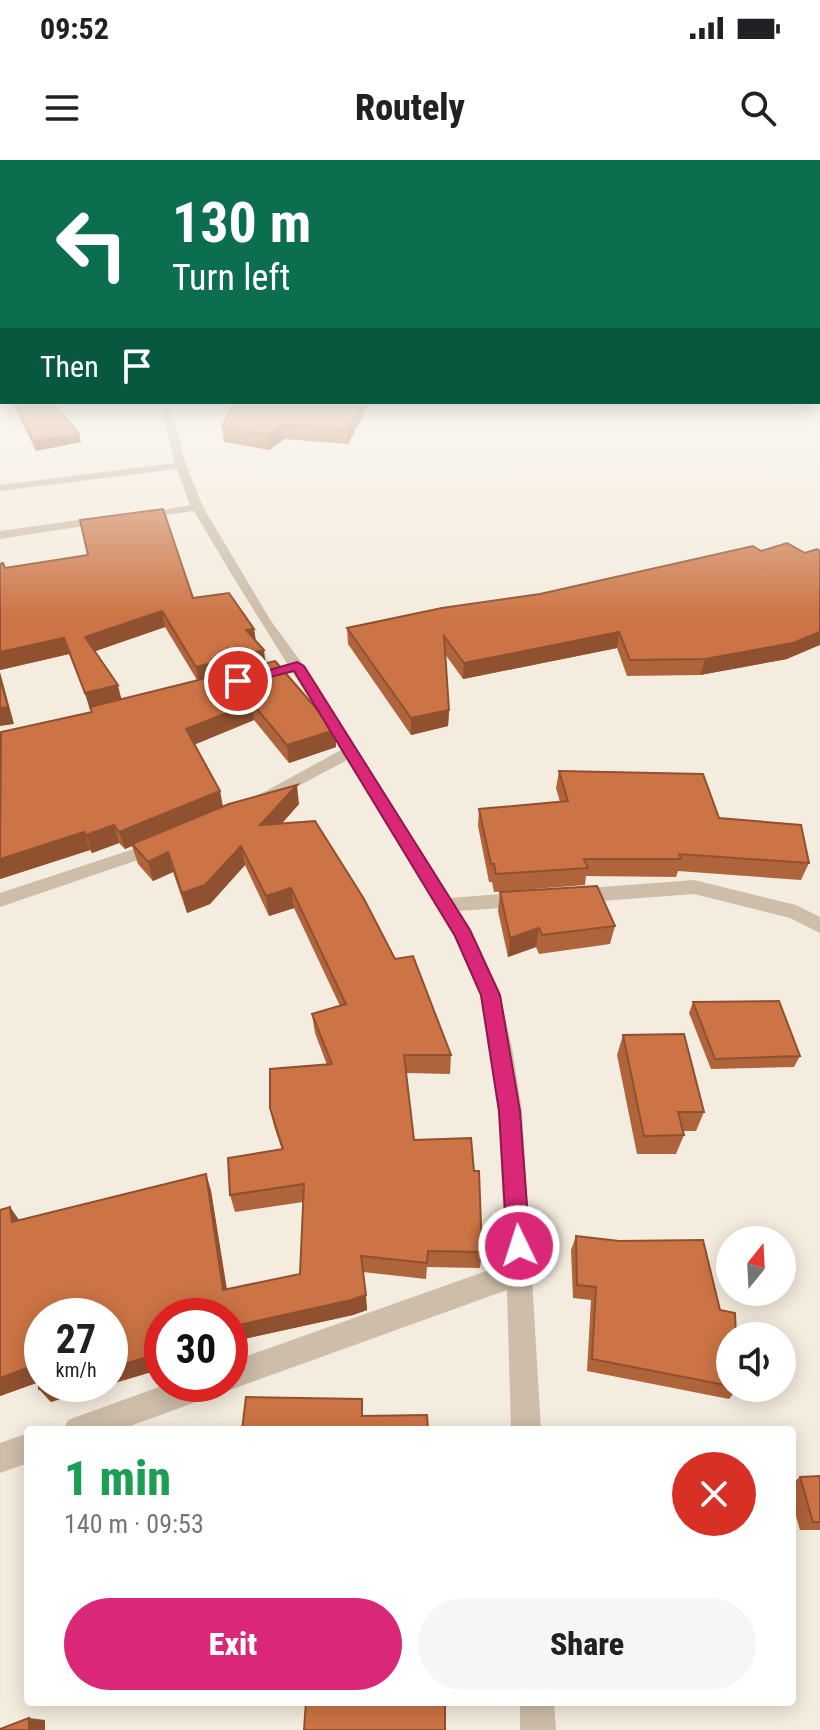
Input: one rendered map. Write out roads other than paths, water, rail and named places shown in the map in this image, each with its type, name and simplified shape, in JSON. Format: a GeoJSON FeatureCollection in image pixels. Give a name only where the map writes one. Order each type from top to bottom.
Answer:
{"type":"FeatureCollection","features":[{"type":"Feature","properties":{"kind":"street"},"geometry":{"type":"LineString","coordinates":[[0,488],[140,470]]}},
{"type":"Feature","properties":{"kind":"street"},"geometry":{"type":"LineString","coordinates":[[183,470],[197,507],[290,668],[351,751],[463,935],[490,995],[510,1111],[526,1426]]}},
{"type":"Feature","properties":{"kind":"street"},"geometry":{"type":"LineString","coordinates":[[0,535],[197,507]]}},
{"type":"Feature","properties":{"kind":"street"},"geometry":{"type":"LineString","coordinates":[[235,813],[351,751]]}},
{"type":"Feature","properties":{"kind":"street"},"geometry":{"type":"LineString","coordinates":[[0,900],[148,851],[177,838]]}},
{"type":"Feature","properties":{"kind":"street"},"geometry":{"type":"LineString","coordinates":[[444,905],[694,887],[796,912],[820,926]]}},
{"type":"Feature","properties":{"kind":"street"},"geometry":{"type":"LineString","coordinates":[[248,1370],[520,1272]]}},
{"type":"Feature","properties":{"kind":"street"},"geometry":{"type":"LineString","coordinates":[[89,1426],[157,1402]]}},
{"type":"Feature","properties":{"kind":"street"},"geometry":{"type":"LineString","coordinates":[[0,1458],[24,1449]]}},
{"type":"Feature","properties":{"kind":"street"},"geometry":{"type":"LineString","coordinates":[[537,1706],[538,1730]]}}]}
